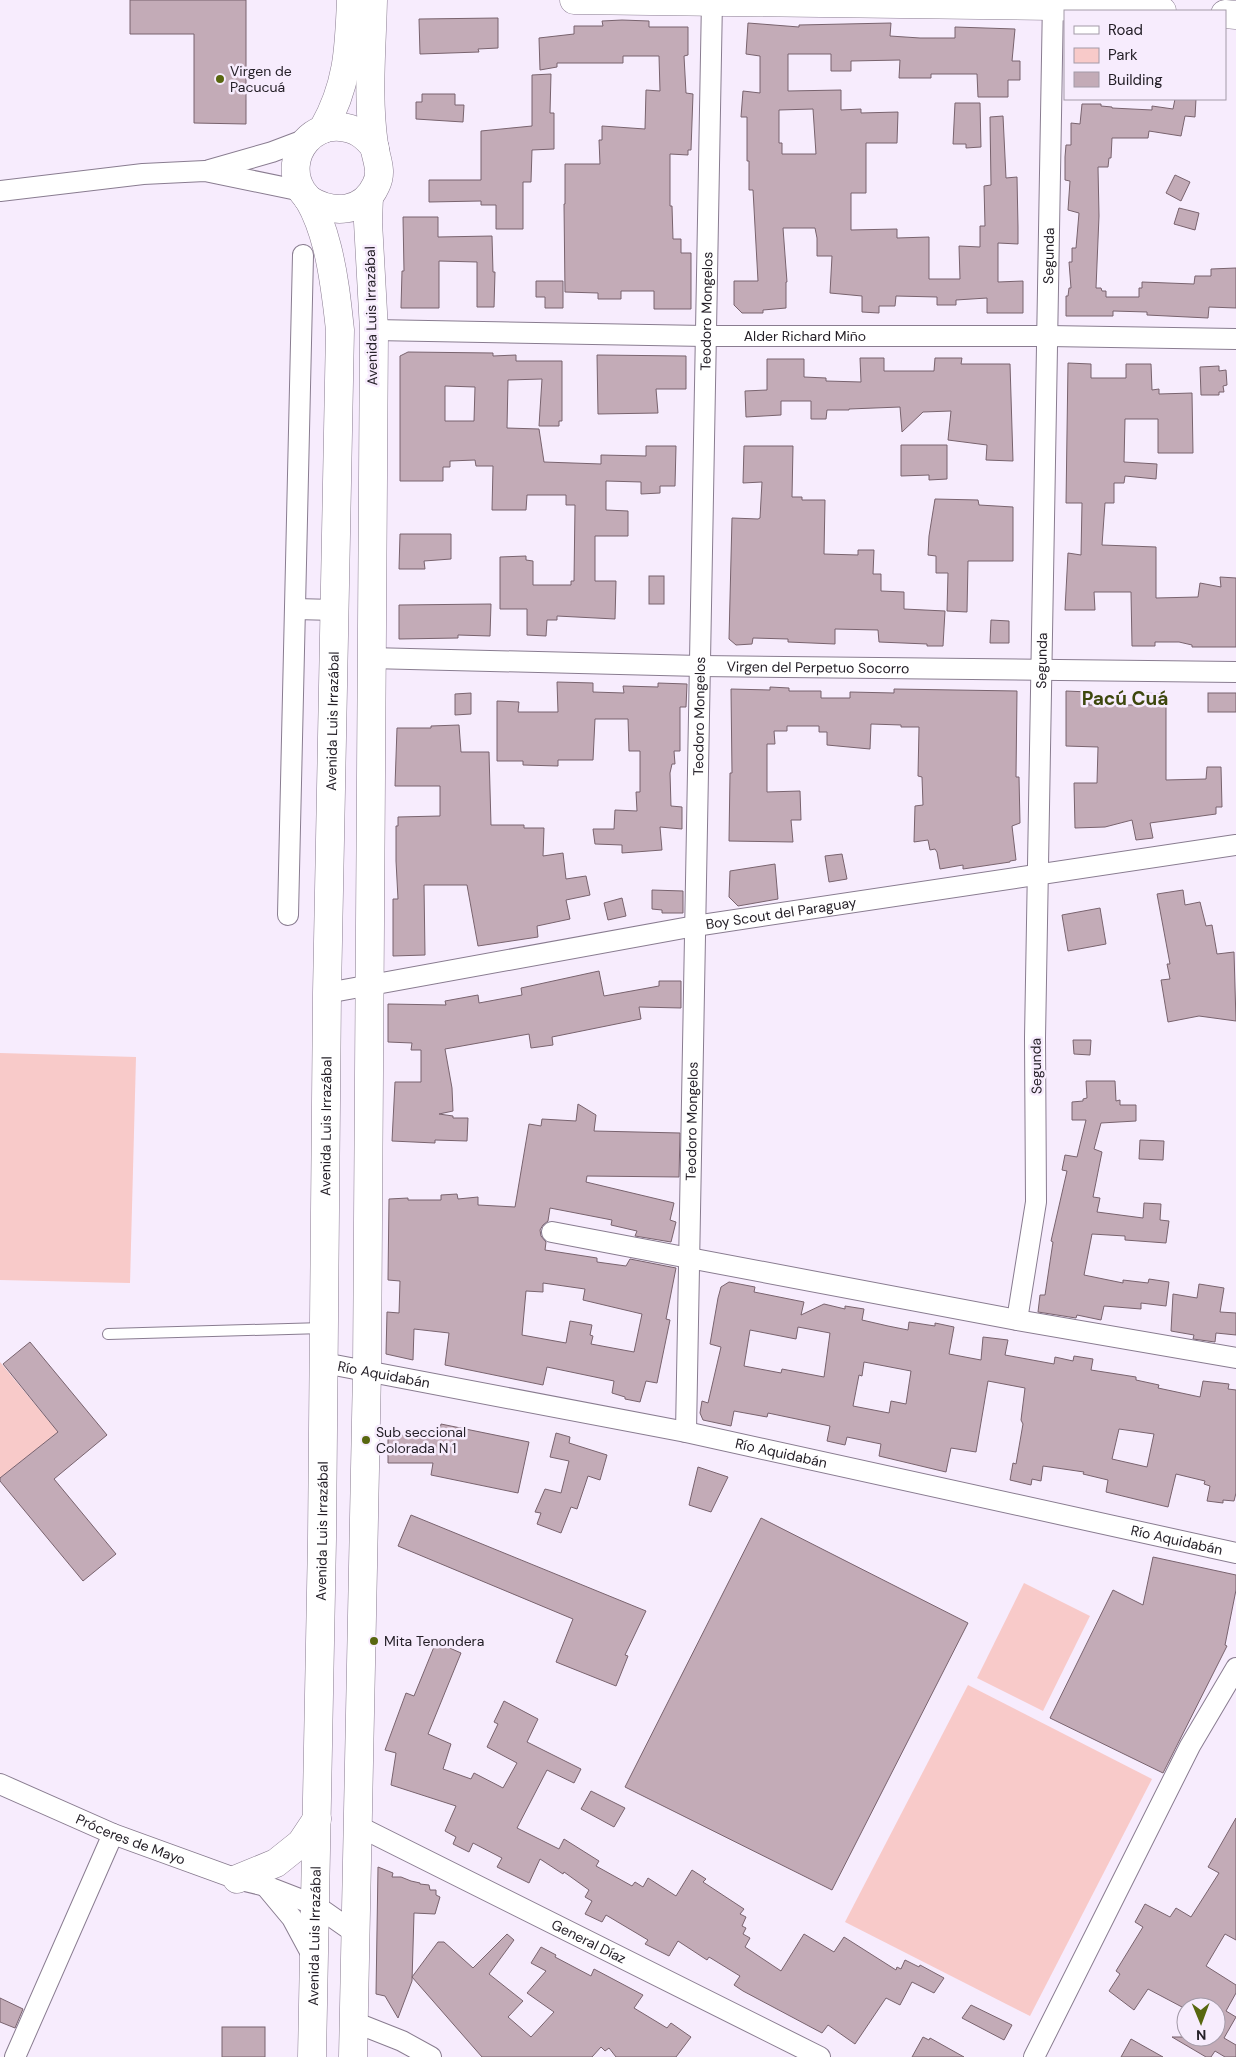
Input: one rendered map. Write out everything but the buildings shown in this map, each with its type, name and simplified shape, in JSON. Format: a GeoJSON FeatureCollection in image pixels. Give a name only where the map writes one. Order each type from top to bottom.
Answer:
{"type":"FeatureCollection","features":[{"type":"Feature","properties":{"kind":"main road","name":"Avenida Luis Irrazábal"},"geometry":{"type":"LineString","coordinates":[[312,2057],[324,1363],[327,993],[340,330],[332,266],[319,223],[297,181],[296,169],[301,147],[316,133],[335,108],[342,88],[350,35],[351,0]]}},
{"type":"Feature","properties":{"kind":"main road","name":"Avenida Luis Irrazábal"},"geometry":{"type":"LineString","coordinates":[[353,2057],[367,1371],[370,658],[374,330],[368,222],[369,196],[376,185],[380,173],[371,123],[373,0]]}},
{"type":"Feature","properties":{"kind":"main road"},"geometry":{"type":"LineString","coordinates":[[574,0],[1053,3],[1148,10]]}},
{"type":"Feature","properties":{"kind":"main road"},"geometry":{"type":"LineString","coordinates":[[316,133],[335,126],[347,127],[358,131],[368,138],[375,148]]}},
{"type":"Feature","properties":{"kind":"main road"},"geometry":{"type":"LineString","coordinates":[[305,195],[320,206],[333,210],[346,209],[359,204],[369,196]]}},
{"type":"Feature","properties":{"kind":"main road"},"geometry":{"type":"LineString","coordinates":[[237,1879],[276,1864],[301,1843],[317,1819]]}},
{"type":"Feature","properties":{"kind":"street","name":"Teodoro Mongelos"},"geometry":{"type":"LineString","coordinates":[[686,1432],[712,1]]}},
{"type":"Feature","properties":{"kind":"street","name":"Segunda"},"geometry":{"type":"LineString","coordinates":[[1017,1320],[1036,1202],[1036,1038],[1053,3]]}},
{"type":"Feature","properties":{"kind":"street"},"geometry":{"type":"LineString","coordinates":[[0,191],[143,174],[204,171],[272,152],[316,133]]}},
{"type":"Feature","properties":{"kind":"street"},"geometry":{"type":"LineString","coordinates":[[204,171],[305,195]]}},
{"type":"Feature","properties":{"kind":"street"},"geometry":{"type":"LineString","coordinates":[[288,915],[303,255]]}},
{"type":"Feature","properties":{"kind":"street","name":"Alder Richard Miño"},"geometry":{"type":"LineString","coordinates":[[374,330],[706,336],[1048,336],[1236,339]]}},
{"type":"Feature","properties":{"kind":"street"},"geometry":{"type":"LineString","coordinates":[[295,609],[335,610]]}},
{"type":"Feature","properties":{"kind":"street","name":"Virgen del Perpetuo Socorro"},"geometry":{"type":"LineString","coordinates":[[370,658],[700,666],[1236,672]]}},
{"type":"Feature","properties":{"kind":"street","name":"Boy Scout del Paraguay"},"geometry":{"type":"LineString","coordinates":[[327,993],[695,926],[1236,845]]}},
{"type":"Feature","properties":{"kind":"street"},"geometry":{"type":"LineString","coordinates":[[552,1232],[1017,1320],[1236,1358]]}},
{"type":"Feature","properties":{"kind":"street","name":"Río Aquidabán"},"geometry":{"type":"LineString","coordinates":[[324,1363],[686,1432],[1236,1553]]}},
{"type":"Feature","properties":{"kind":"street"},"geometry":{"type":"LineString","coordinates":[[1034,2057],[1190,1746],[1236,1668]]}},
{"type":"Feature","properties":{"kind":"street","name":"Próceres de Mayo"},"geometry":{"type":"LineString","coordinates":[[0,1784],[113,1834],[237,1879],[266,1886],[315,1905],[355,1933]]}},
{"type":"Feature","properties":{"kind":"street","name":"General Díaz"},"geometry":{"type":"LineString","coordinates":[[358,1826],[820,2057]]}},
{"type":"Feature","properties":{"kind":"street"},"geometry":{"type":"LineString","coordinates":[[16,2057],[113,1834]]}},
{"type":"Feature","properties":{"kind":"street"},"geometry":{"type":"LineString","coordinates":[[266,1886],[292,1918],[314,1959]]}},
{"type":"Feature","properties":{"kind":"street"},"geometry":{"type":"LineString","coordinates":[[354,2022],[402,2041],[431,2057]]}},
{"type":"Feature","properties":{"kind":"lane"},"geometry":{"type":"LineString","coordinates":[[108,1334],[324,1328]]}},
{"type":"Feature","properties":{"kind":"green space"},"geometry":{"type":"Polygon","coordinates":[[[0,1053],[136,1057],[130,1283],[0,1280],[0,1053]]]}},
{"type":"Feature","properties":{"kind":"green space"},"geometry":{"type":"Polygon","coordinates":[[[0,1362],[58,1432],[0,1478],[0,1362]]]}},
{"type":"Feature","properties":{"kind":"green space"},"geometry":{"type":"Polygon","coordinates":[[[1024,1583],[1090,1616],[1043,1711],[977,1678],[1024,1583]]]}},
{"type":"Feature","properties":{"kind":"green space"},"geometry":{"type":"Polygon","coordinates":[[[968,1685],[1152,1779],[1030,2016],[845,1922],[968,1685]]]}},
{"type":"Feature","properties":{"kind":"place","name":"Virgen de Pacucuá"},"geometry":{"type":"Point","coordinates":[220,79]}},
{"type":"Feature","properties":{"kind":"place","name":"Sub seccional Colorada N 1"},"geometry":{"type":"Point","coordinates":[366,1440]}},
{"type":"Feature","properties":{"kind":"place","name":"Mita Tenondera"},"geometry":{"type":"Point","coordinates":[374,1641]}},
{"type":"Feature","properties":{"kind":"district","name":"Pacú Cuá"},"geometry":{"type":"Point","coordinates":[1125,698]}}]}
